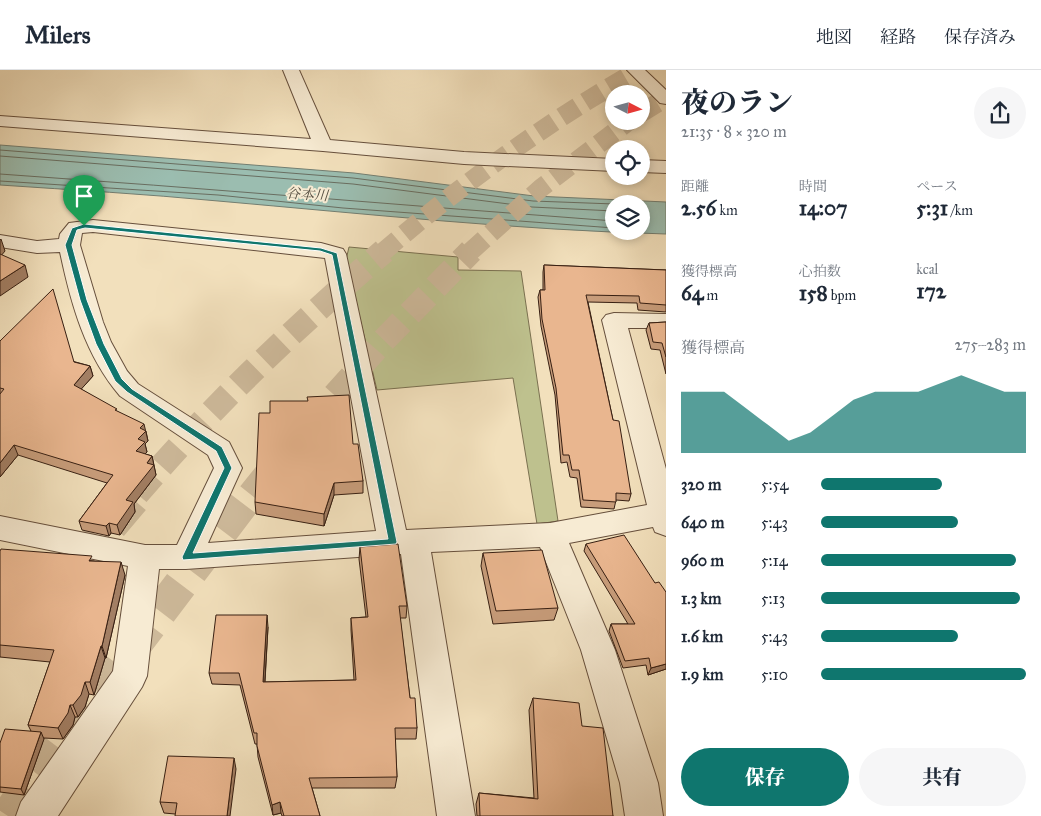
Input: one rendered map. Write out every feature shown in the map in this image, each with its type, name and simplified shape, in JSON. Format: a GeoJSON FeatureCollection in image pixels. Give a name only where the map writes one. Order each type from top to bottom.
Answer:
{"type":"FeatureCollection","features":[{"type":"Feature","properties":{"kind":"street"},"geometry":{"type":"LineString","coordinates":[[291,70],[323,145]]}},
{"type":"Feature","properties":{"kind":"street"},"geometry":{"type":"LineString","coordinates":[[634,70],[666,99]]}},
{"type":"Feature","properties":{"kind":"street"},"geometry":{"type":"LineString","coordinates":[[0,121],[323,145],[464,158],[605,165]]}},
{"type":"Feature","properties":{"kind":"street"},"geometry":{"type":"LineString","coordinates":[[650,166],[666,167]]}},
{"type":"Feature","properties":{"kind":"street"},"geometry":{"type":"LineString","coordinates":[[186,557],[228,468],[219,449],[129,390],[119,381],[100,344],[84,300],[69,245],[71,234],[76,227],[93,226],[321,250],[335,254],[403,541],[456,816]]}},
{"type":"Feature","properties":{"kind":"street"},"geometry":{"type":"LineString","coordinates":[[0,241],[37,247],[69,245]]}},
{"type":"Feature","properties":{"kind":"street"},"geometry":{"type":"LineString","coordinates":[[0,528],[145,557],[186,557],[403,541],[550,535],[665,517],[614,320],[666,321]]}},
{"type":"Feature","properties":{"kind":"street"},"geometry":{"type":"LineString","coordinates":[[550,535],[598,650],[639,783],[644,816]]}},
{"type":"Feature","properties":{"kind":"street"},"geometry":{"type":"LineString","coordinates":[[35,816],[130,676],[145,557]]}},
{"type":"Feature","properties":{"kind":"green space"},"geometry":{"type":"Polygon","coordinates":[[[349,247],[458,257],[458,270],[521,271],[558,521],[537,524],[513,378],[377,390],[346,260],[349,247]]]}},
{"type":"Feature","properties":{"kind":"water","name":"谷本川"},"geometry":{"type":"Polygon","coordinates":[[[0,145],[354,173],[534,196],[605,199],[605,232],[386,216],[164,196],[0,185],[0,145]]]}},
{"type":"Feature","properties":{"kind":"water"},"geometry":{"type":"Polygon","coordinates":[[[650,201],[666,202],[666,234],[650,233],[650,201]]]}},
{"type":"Feature","properties":{"kind":"building"},"geometry":{"type":"Polygon","coordinates":[[[0,254],[25,265],[0,281],[0,254]]]}},
{"type":"Feature","properties":{"kind":"building"},"geometry":{"type":"Polygon","coordinates":[[[544,265],[666,270],[666,305],[640,303],[639,296],[586,295],[613,420],[619,421],[631,494],[616,493],[616,502],[583,500],[579,470],[572,470],[569,455],[563,455],[556,388],[542,319],[540,290],[545,290],[544,265]]]}},
{"type":"Feature","properties":{"kind":"building"},"geometry":{"type":"Polygon","coordinates":[[[53,289],[74,362],[90,366],[74,385],[117,409],[115,410],[144,424],[140,428],[146,431],[138,439],[145,442],[136,451],[152,456],[147,463],[154,465],[126,500],[133,502],[117,525],[109,523],[106,526],[79,521],[113,475],[14,445],[0,463],[0,394],[4,389],[0,388],[0,341],[53,289]]]}},
{"type":"Feature","properties":{"kind":"building"},"geometry":{"type":"Polygon","coordinates":[[[666,322],[666,357],[662,343],[653,342],[649,323],[666,322]]]}},
{"type":"Feature","properties":{"kind":"building"},"geometry":{"type":"Polygon","coordinates":[[[349,395],[353,444],[358,444],[363,481],[334,483],[324,514],[255,502],[259,413],[270,413],[270,401],[308,401],[307,397],[349,395]]]}},
{"type":"Feature","properties":{"kind":"building"},"geometry":{"type":"Polygon","coordinates":[[[624,535],[655,583],[659,582],[666,592],[666,664],[651,668],[649,658],[625,661],[611,624],[635,624],[586,544],[624,535]]]}},
{"type":"Feature","properties":{"kind":"building"},"geometry":{"type":"Polygon","coordinates":[[[398,544],[407,606],[399,606],[410,698],[415,698],[417,728],[395,728],[397,777],[309,778],[320,816],[284,816],[280,802],[272,805],[257,746],[257,733],[254,733],[239,673],[209,673],[216,615],[267,615],[263,682],[356,680],[351,618],[368,617],[360,547],[398,544]]]}},
{"type":"Feature","properties":{"kind":"building"},"geometry":{"type":"Polygon","coordinates":[[[1,549],[92,556],[89,561],[121,562],[102,646],[90,682],[85,682],[81,695],[73,705],[70,705],[68,713],[58,728],[28,725],[54,650],[0,645],[1,549]]]}},
{"type":"Feature","properties":{"kind":"building"},"geometry":{"type":"Polygon","coordinates":[[[542,550],[558,608],[496,611],[483,553],[542,550]]]}},
{"type":"Feature","properties":{"kind":"building"},"geometry":{"type":"Polygon","coordinates":[[[533,698],[579,703],[582,726],[603,728],[613,816],[480,816],[479,793],[538,799],[533,698]]]}},
{"type":"Feature","properties":{"kind":"building"},"geometry":{"type":"Polygon","coordinates":[[[5,729],[41,732],[21,789],[0,787],[0,743],[5,729]]]}},
{"type":"Feature","properties":{"kind":"building"},"geometry":{"type":"Polygon","coordinates":[[[168,756],[234,758],[227,816],[175,816],[177,803],[160,802],[168,756]]]}},
{"type":"Feature","properties":{"kind":"tunnel"},"geometry":{"type":"LineString","coordinates":[[383,252],[506,155],[571,111],[639,70]]}},
{"type":"Feature","properties":{"kind":"tunnel"},"geometry":{"type":"LineString","coordinates":[[650,108],[666,98]]}},
{"type":"Feature","properties":{"kind":"tunnel"},"geometry":{"type":"LineString","coordinates":[[470,252],[541,188],[617,130]]}},
{"type":"Feature","properties":{"kind":"tunnel"},"geometry":{"type":"LineString","coordinates":[[137,494],[225,398],[320,308],[384,251]]}},
{"type":"Feature","properties":{"kind":"tunnel"},"geometry":{"type":"LineString","coordinates":[[310,423],[383,341],[470,252]]}},
{"type":"Feature","properties":{"kind":"tunnel"},"geometry":{"type":"LineString","coordinates":[[250,494],[280,457]]}},
{"type":"Feature","properties":{"kind":"tunnel"},"geometry":{"type":"LineString","coordinates":[[78,564],[138,493]]}},
{"type":"Feature","properties":{"kind":"tunnel"},"geometry":{"type":"LineString","coordinates":[[8,816],[32,780],[250,493]]}},
{"type":"Feature","properties":{"kind":"route"},"geometry":{"type":"LineString","coordinates":[[84,226],[321,250],[335,254],[393,542],[186,557],[228,468],[219,449],[129,390],[119,381],[100,344],[84,300],[69,245],[74,229],[84,226]]}}]}
